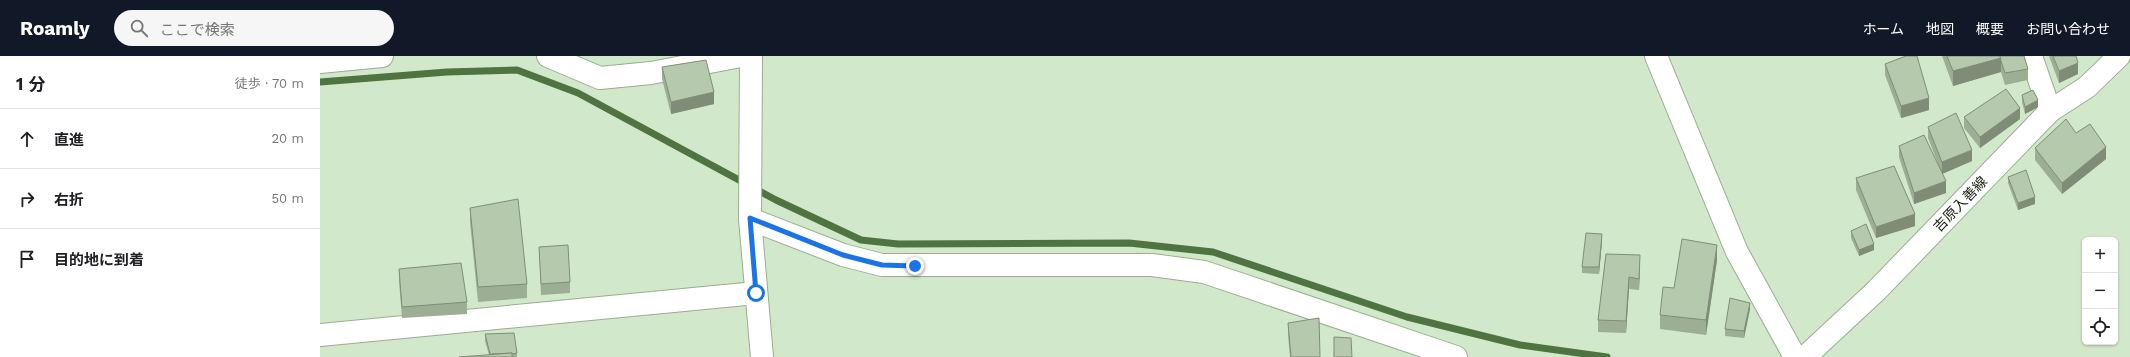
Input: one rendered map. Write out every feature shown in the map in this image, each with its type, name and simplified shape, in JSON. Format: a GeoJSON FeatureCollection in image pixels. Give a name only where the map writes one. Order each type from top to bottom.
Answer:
{"type":"FeatureCollection","features":[{"type":"Feature","properties":{"kind":"street"},"geometry":{"type":"LineString","coordinates":[[320,62],[382,56]]}},
{"type":"Feature","properties":{"kind":"street"},"geometry":{"type":"LineString","coordinates":[[548,56],[600,78],[651,73],[741,56]]}},
{"type":"Feature","properties":{"kind":"street"},"geometry":{"type":"LineString","coordinates":[[751,56],[750,218],[762,357]]}},
{"type":"Feature","properties":{"kind":"street"},"geometry":{"type":"LineString","coordinates":[[1656,56],[1737,252],[1795,357]]}},
{"type":"Feature","properties":{"kind":"street"},"geometry":{"type":"LineString","coordinates":[[2030,56],[2050,111]]}},
{"type":"Feature","properties":{"kind":"street","name":"吉原入善線"},"geometry":{"type":"LineString","coordinates":[[1805,357],[1877,290],[2050,111],[2087,87],[2119,56]]}},
{"type":"Feature","properties":{"kind":"street"},"geometry":{"type":"LineString","coordinates":[[750,218],[843,255],[882,265],[1152,265],[1204,272],[1456,357]]}},
{"type":"Feature","properties":{"kind":"street"},"geometry":{"type":"LineString","coordinates":[[320,335],[756,293]]}},
{"type":"Feature","properties":{"kind":"building"},"geometry":{"type":"Polygon","coordinates":[[[1906,56],[1917,56],[1929,98],[1901,106],[1885,64],[1906,56]]]}},
{"type":"Feature","properties":{"kind":"building"},"geometry":{"type":"Polygon","coordinates":[[[1947,56],[2000,56],[2001,58],[1953,71],[1947,56]]]}},
{"type":"Feature","properties":{"kind":"building"},"geometry":{"type":"Polygon","coordinates":[[[2000,56],[2024,56],[2028,69],[2005,73],[2000,56]]]}},
{"type":"Feature","properties":{"kind":"building"},"geometry":{"type":"Polygon","coordinates":[[[2053,56],[2076,56],[2078,63],[2059,71],[2053,56]]]}},
{"type":"Feature","properties":{"kind":"building"},"geometry":{"type":"Polygon","coordinates":[[[706,60],[714,92],[671,102],[662,67],[706,60]]]}},
{"type":"Feature","properties":{"kind":"building"},"geometry":{"type":"Polygon","coordinates":[[[2006,89],[2020,108],[1980,137],[1964,117],[2006,89]]]}},
{"type":"Feature","properties":{"kind":"building"},"geometry":{"type":"Polygon","coordinates":[[[2033,90],[2038,100],[2025,107],[2022,95],[2033,90]]]}},
{"type":"Feature","properties":{"kind":"building"},"geometry":{"type":"Polygon","coordinates":[[[1956,113],[1972,150],[1942,162],[1928,127],[1956,113]]]}},
{"type":"Feature","properties":{"kind":"building"},"geometry":{"type":"Polygon","coordinates":[[[2066,119],[2076,133],[2090,124],[2106,147],[2062,183],[2035,148],[2066,119]]]}},
{"type":"Feature","properties":{"kind":"building"},"geometry":{"type":"Polygon","coordinates":[[[1924,135],[1946,181],[1914,193],[1899,146],[1924,135]]]}},
{"type":"Feature","properties":{"kind":"building"},"geometry":{"type":"Polygon","coordinates":[[[1894,166],[1915,214],[1876,227],[1856,178],[1894,166]]]}},
{"type":"Feature","properties":{"kind":"building"},"geometry":{"type":"Polygon","coordinates":[[[2026,170],[2035,197],[2018,203],[2008,177],[2026,170]]]}},
{"type":"Feature","properties":{"kind":"building"},"geometry":{"type":"Polygon","coordinates":[[[518,199],[527,284],[478,287],[470,208],[518,199]]]}},
{"type":"Feature","properties":{"kind":"building"},"geometry":{"type":"Polygon","coordinates":[[[1866,224],[1874,244],[1859,250],[1851,231],[1866,224]]]}},
{"type":"Feature","properties":{"kind":"building"},"geometry":{"type":"Polygon","coordinates":[[[1586,233],[1602,234],[1599,267],[1582,267],[1586,233]]]}},
{"type":"Feature","properties":{"kind":"building"},"geometry":{"type":"Polygon","coordinates":[[[1682,239],[1717,245],[1706,320],[1660,315],[1663,287],[1674,288],[1682,239]]]}},
{"type":"Feature","properties":{"kind":"building"},"geometry":{"type":"Polygon","coordinates":[[[568,245],[570,282],[541,284],[539,247],[568,245]]]}},
{"type":"Feature","properties":{"kind":"building"},"geometry":{"type":"Polygon","coordinates":[[[1606,254],[1640,255],[1639,279],[1629,277],[1626,321],[1598,320],[1606,254]]]}},
{"type":"Feature","properties":{"kind":"building"},"geometry":{"type":"Polygon","coordinates":[[[461,263],[467,302],[402,307],[399,269],[461,263]]]}},
{"type":"Feature","properties":{"kind":"building"},"geometry":{"type":"Polygon","coordinates":[[[1730,298],[1750,303],[1744,331],[1725,329],[1730,298]]]}},
{"type":"Feature","properties":{"kind":"building"},"geometry":{"type":"Polygon","coordinates":[[[1319,318],[1320,357],[1291,357],[1288,323],[1319,318]]]}},
{"type":"Feature","properties":{"kind":"building"},"geometry":{"type":"Polygon","coordinates":[[[514,333],[517,353],[490,354],[485,334],[514,333]]]}},
{"type":"Feature","properties":{"kind":"building"},"geometry":{"type":"Polygon","coordinates":[[[1334,337],[1351,338],[1352,357],[1334,357],[1334,337]]]}},
{"type":"Feature","properties":{"kind":"building"},"geometry":{"type":"Polygon","coordinates":[[[512,353],[512,357],[459,357],[512,353]]]}},
{"type":"Feature","properties":{"kind":"waterway"},"geometry":{"type":"LineString","coordinates":[[320,82],[447,72],[517,70],[578,93],[776,200],[861,240],[898,244],[1129,243],[1213,252],[1407,317],[1520,345],[1607,357]]}},
{"type":"Feature","properties":{"kind":"route"},"geometry":{"type":"LineString","coordinates":[[756,293],[750,218],[843,255],[882,265],[915,266]]}}]}
